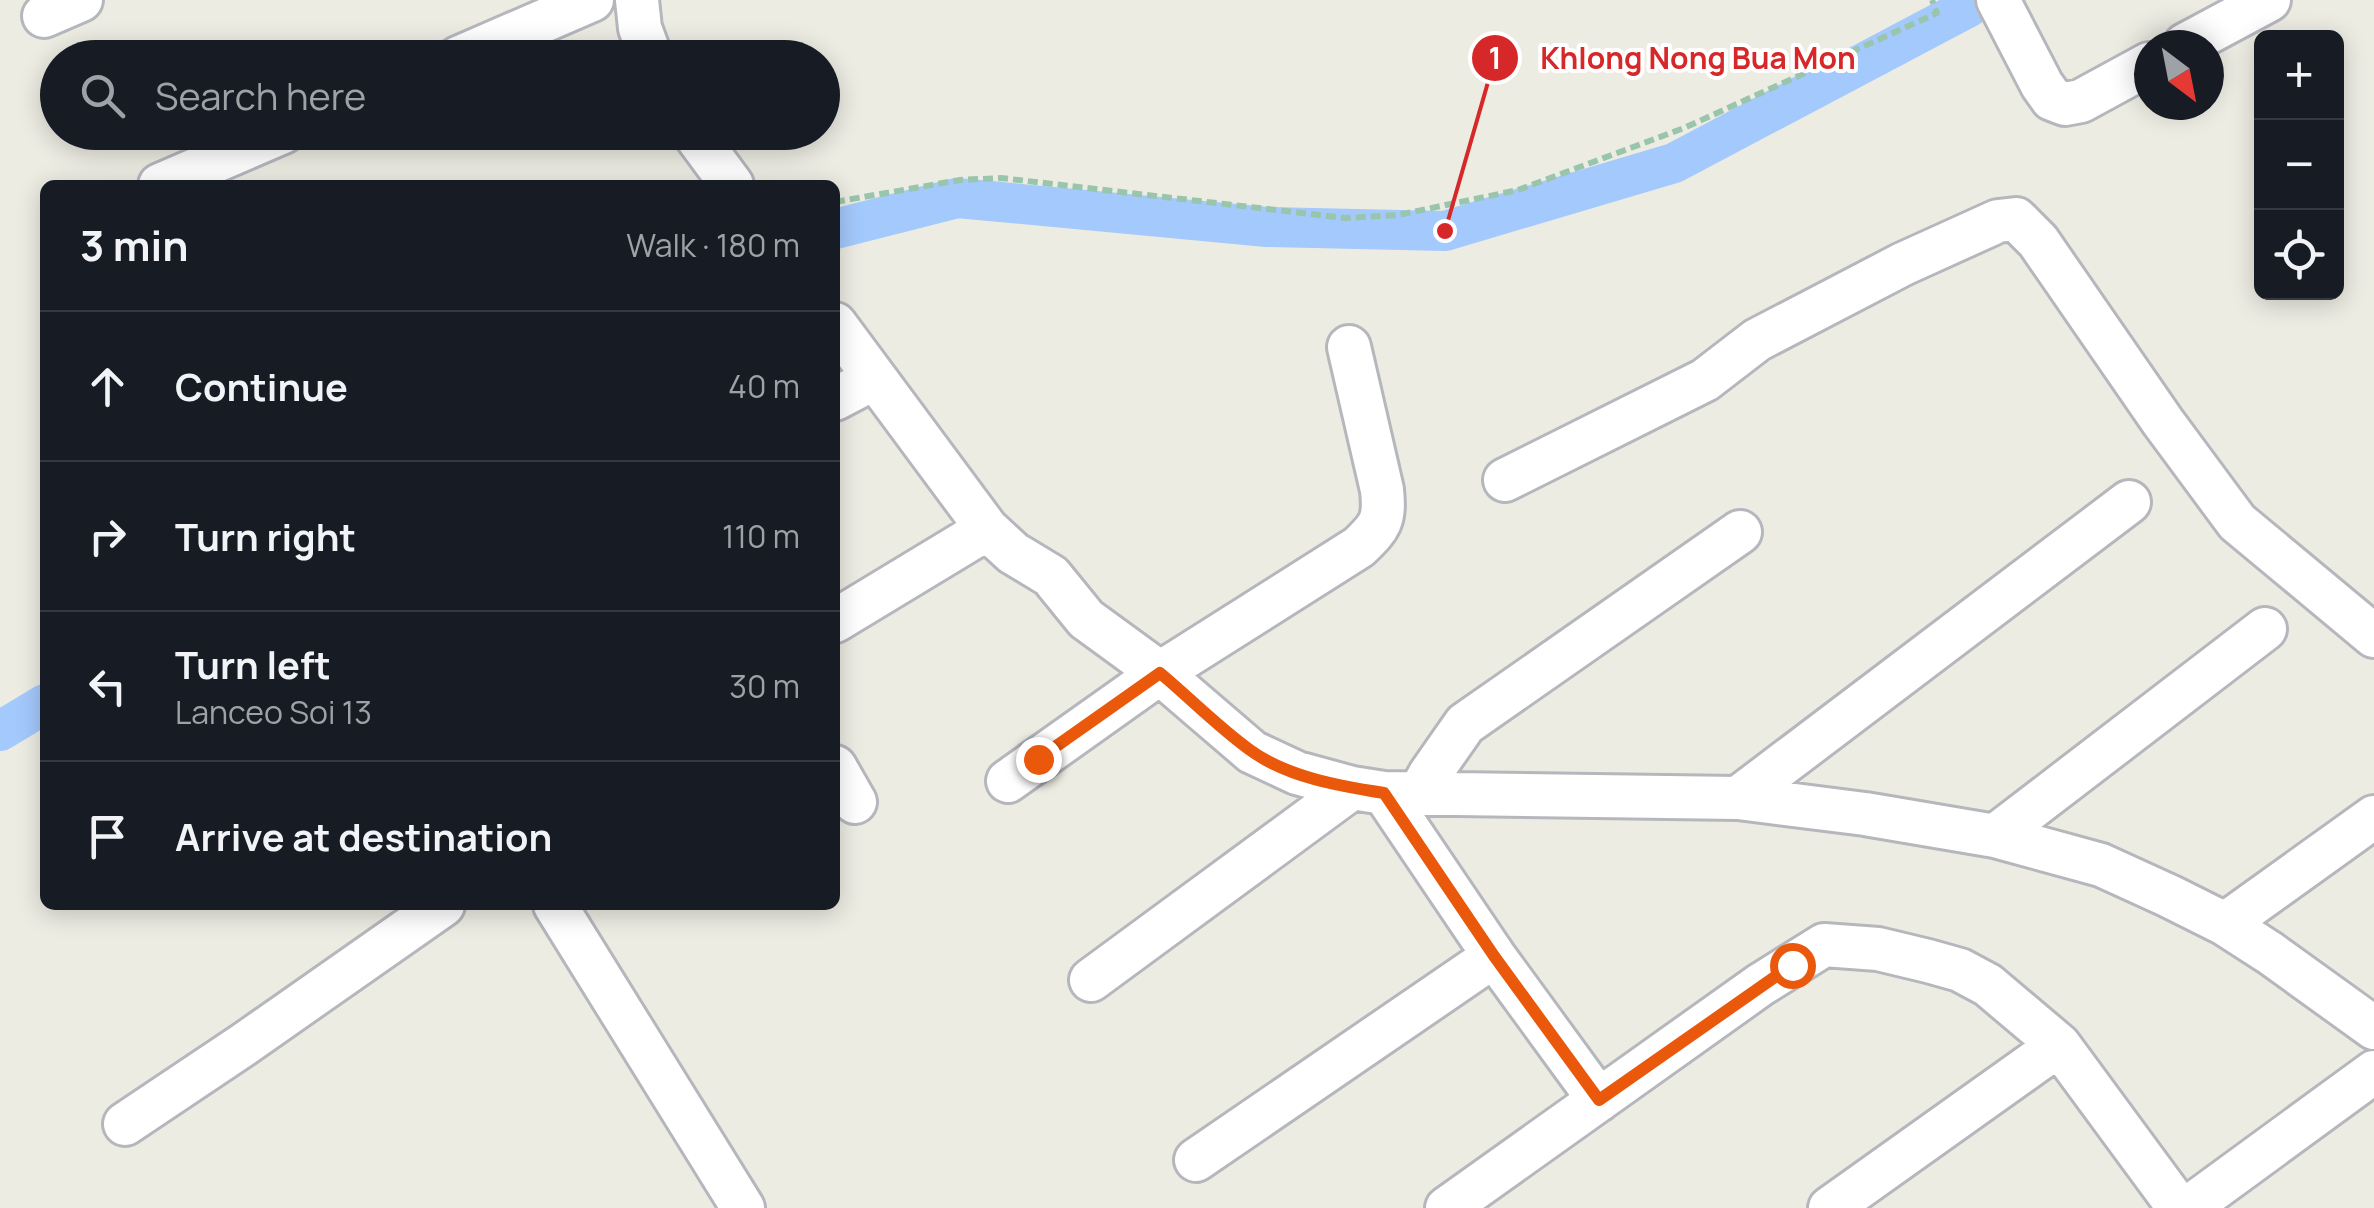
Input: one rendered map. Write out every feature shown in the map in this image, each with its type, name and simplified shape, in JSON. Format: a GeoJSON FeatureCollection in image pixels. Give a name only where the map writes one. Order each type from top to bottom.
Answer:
{"type":"FeatureCollection","features":[{"type":"Feature","properties":{"kind":"street"},"geometry":{"type":"LineString","coordinates":[[500,40],[592,0]]}},
{"type":"Feature","properties":{"kind":"street"},"geometry":{"type":"LineString","coordinates":[[636,0],[644,40]]}},
{"type":"Feature","properties":{"kind":"street"},"geometry":{"type":"LineString","coordinates":[[1998,0],[2052,100],[2065,104],[2081,100],[2134,72]]}},
{"type":"Feature","properties":{"kind":"street"},"geometry":{"type":"LineString","coordinates":[[2213,30],[2269,0]]}},
{"type":"Feature","properties":{"kind":"street"},"geometry":{"type":"LineString","coordinates":[[172,180],[241,150]]}},
{"type":"Feature","properties":{"kind":"street"},"geometry":{"type":"LineString","coordinates":[[707,150],[728,180]]}},
{"type":"Feature","properties":{"kind":"street"},"geometry":{"type":"LineString","coordinates":[[1505,480],[1704,380],[1757,340],[1903,264],[1998,220],[2016,219],[2038,242],[2237,522],[2374,636]]}},
{"type":"Feature","properties":{"kind":"street"},"geometry":{"type":"LineString","coordinates":[[840,331],[987,529],[1013,553],[1051,576],[1086,619],[1160,673],[1252,752],[1297,774],[1385,791],[1738,798],[1995,836],[2101,865],[2170,896],[2270,953],[2374,1028]]}},
{"type":"Feature","properties":{"kind":"street"},"geometry":{"type":"LineString","coordinates":[[1008,781],[1160,673],[1359,547],[1376,530],[1384,514],[1382,490],[1349,346]]}},
{"type":"Feature","properties":{"kind":"street"},"geometry":{"type":"LineString","coordinates":[[840,396],[875,378]]}},
{"type":"Feature","properties":{"kind":"street"},"geometry":{"type":"LineString","coordinates":[[1738,798],[2130,502]]}},
{"type":"Feature","properties":{"kind":"street"},"geometry":{"type":"LineString","coordinates":[[840,618],[987,529]]}},
{"type":"Feature","properties":{"kind":"street"},"geometry":{"type":"LineString","coordinates":[[1091,980],[1385,791],[1430,774],[1465,724],[1740,532]]}},
{"type":"Feature","properties":{"kind":"street"},"geometry":{"type":"LineString","coordinates":[[1995,836],[2266,629]]}},
{"type":"Feature","properties":{"kind":"street"},"geometry":{"type":"LineString","coordinates":[[1385,791],[1494,956],[1599,1100]]}},
{"type":"Feature","properties":{"kind":"street"},"geometry":{"type":"LineString","coordinates":[[2225,924],[2374,816]]}},
{"type":"Feature","properties":{"kind":"street"},"geometry":{"type":"LineString","coordinates":[[125,1124],[436,910]]}},
{"type":"Feature","properties":{"kind":"street"},"geometry":{"type":"LineString","coordinates":[[558,910],[743,1208]]}},
{"type":"Feature","properties":{"kind":"street"},"geometry":{"type":"LineString","coordinates":[[1446,1208],[1760,985],[1824,945],[1878,949],[1960,970],[1988,985],[2058,1045],[2179,1208]]}},
{"type":"Feature","properties":{"kind":"street"},"geometry":{"type":"LineString","coordinates":[[1196,1160],[1494,956]]}},
{"type":"Feature","properties":{"kind":"street"},"geometry":{"type":"LineString","coordinates":[[1830,1208],[2058,1045]]}},
{"type":"Feature","properties":{"kind":"street"},"geometry":{"type":"LineString","coordinates":[[2188,1208],[2374,1072]]}},
{"type":"Feature","properties":{"kind":"path"},"geometry":{"type":"LineString","coordinates":[[840,201],[960,180],[1001,178],[1345,218],[1398,215],[1518,190],[1684,128],[1937,12],[1932,0]]}},
{"type":"Feature","properties":{"kind":"waterway"},"geometry":{"type":"LineString","coordinates":[[840,228],[957,198],[1267,227],[1445,231],[1674,163],[1969,7],[1965,0]]}},
{"type":"Feature","properties":{"kind":"waterway"},"geometry":{"type":"LineString","coordinates":[[0,731],[40,707]]}},
{"type":"Feature","properties":{"kind":"place","name":"Khlong Nong Bua Mon"},"geometry":{"type":"Point","coordinates":[1445,231]}},
{"type":"Feature","properties":{"kind":"route"},"geometry":{"type":"LineString","coordinates":[[1038,759],[1160,673],[1252,752],[1297,774],[1384,793],[1494,956],[1599,1100],[1792,965]]}}]}
